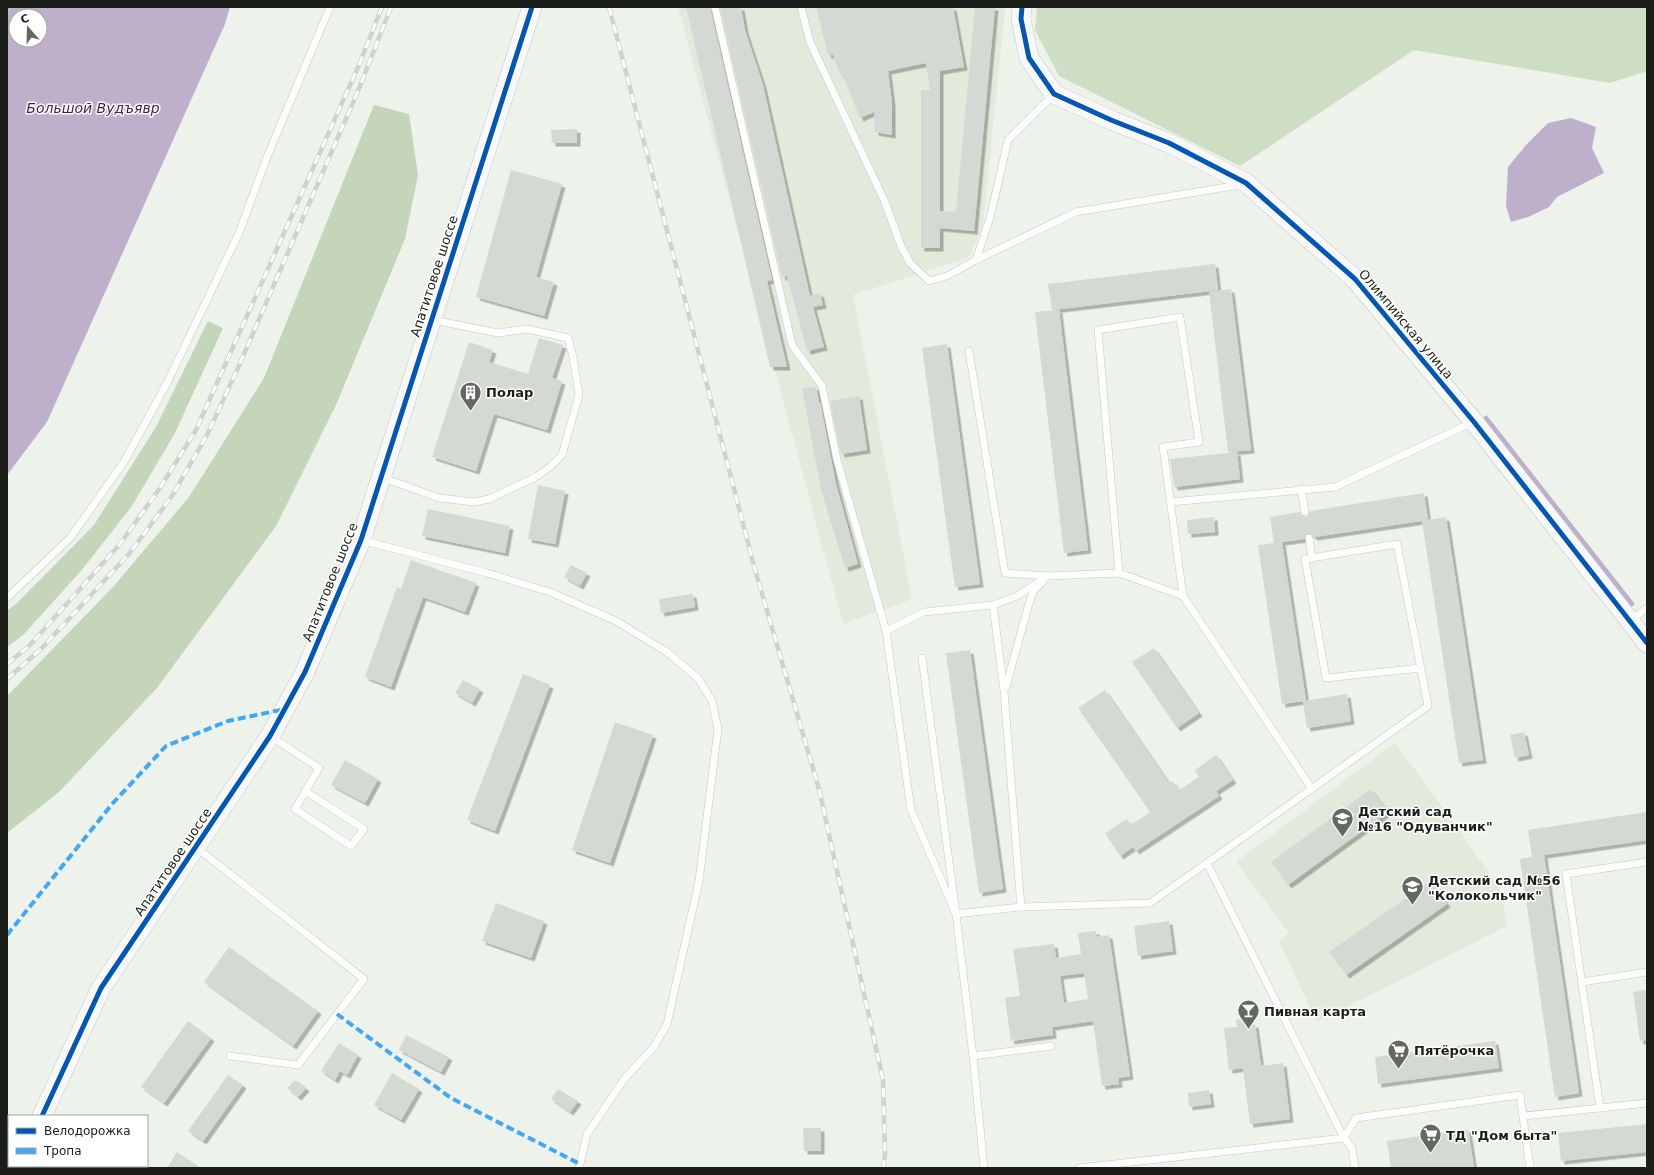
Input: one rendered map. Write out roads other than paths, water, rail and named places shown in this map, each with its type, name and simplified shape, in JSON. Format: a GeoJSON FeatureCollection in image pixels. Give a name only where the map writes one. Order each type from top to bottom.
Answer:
{"type":"FeatureCollection","features":[{"type":"Feature","properties":{"kind":"street","name":"Апатитовое шоссе"},"geometry":{"type":"LineString","coordinates":[[42,1115],[101,988],[197,848],[270,736],[305,672],[361,540],[532,7]]}},
{"type":"Feature","properties":{"kind":"street"},"geometry":{"type":"LineString","coordinates":[[1022,7],[1021,19],[1029,58],[1054,94]]}},
{"type":"Feature","properties":{"kind":"street","name":"Олимпийская улица"},"geometry":{"type":"LineString","coordinates":[[1054,94],[1111,120],[1169,143],[1246,183],[1356,279],[1474,422],[1647,643]]}},
{"type":"Feature","properties":{"kind":"lane"},"geometry":{"type":"LineString","coordinates":[[7,598],[70,538],[124,462],[167,383],[239,233],[268,157],[330,7]]}},
{"type":"Feature","properties":{"kind":"lane"},"geometry":{"type":"LineString","coordinates":[[715,7],[792,345],[822,386],[837,460],[886,630],[911,810],[956,914]]}},
{"type":"Feature","properties":{"kind":"lane"},"geometry":{"type":"LineString","coordinates":[[801,7],[810,42],[882,195],[901,246],[910,263],[929,281],[947,276],[976,260],[1076,212],[1246,183]]}},
{"type":"Feature","properties":{"kind":"lane"},"geometry":{"type":"LineString","coordinates":[[976,260],[991,214],[1008,140],[1054,94]]}},
{"type":"Feature","properties":{"kind":"lane"},"geometry":{"type":"LineString","coordinates":[[1119,573],[1098,330],[1180,317],[1199,442],[1163,447],[1183,596],[1312,789]]}},
{"type":"Feature","properties":{"kind":"lane"},"geometry":{"type":"LineString","coordinates":[[381,477],[439,498],[474,502],[489,499],[536,476],[550,467],[562,455],[579,395],[573,357],[568,338],[527,329],[498,333],[432,320]]}},
{"type":"Feature","properties":{"kind":"lane"},"geometry":{"type":"LineString","coordinates":[[969,351],[1004,573],[1048,576],[1119,573],[1183,596]]}},
{"type":"Feature","properties":{"kind":"lane"},"geometry":{"type":"LineString","coordinates":[[1170,502],[1335,486],[1474,422]]}},
{"type":"Feature","properties":{"kind":"lane"},"geometry":{"type":"LineString","coordinates":[[1301,489],[1305,512]]}},
{"type":"Feature","properties":{"kind":"lane"},"geometry":{"type":"LineString","coordinates":[[1309,538],[1312,558]]}},
{"type":"Feature","properties":{"kind":"lane"},"geometry":{"type":"LineString","coordinates":[[361,540],[487,573],[550,592],[616,621],[667,652],[698,678],[712,701],[718,729],[699,881],[667,1024],[654,1047],[625,1078],[587,1134],[579,1168]]}},
{"type":"Feature","properties":{"kind":"lane"},"geometry":{"type":"LineString","coordinates":[[956,914],[1021,907],[1150,903],[1428,706],[1421,668],[1397,544],[1305,559],[1326,678],[1421,668]]}},
{"type":"Feature","properties":{"kind":"lane"},"geometry":{"type":"LineString","coordinates":[[886,630],[924,612],[993,605],[1018,596],[1048,576]]}},
{"type":"Feature","properties":{"kind":"lane"},"geometry":{"type":"LineString","coordinates":[[1004,691],[1033,592],[1048,576]]}},
{"type":"Feature","properties":{"kind":"lane"},"geometry":{"type":"LineString","coordinates":[[993,605],[1004,691],[1021,907]]}},
{"type":"Feature","properties":{"kind":"lane"},"geometry":{"type":"LineString","coordinates":[[1630,622],[1647,608]]}},
{"type":"Feature","properties":{"kind":"lane"},"geometry":{"type":"LineString","coordinates":[[922,658],[956,914],[973,1056],[984,1168]]}},
{"type":"Feature","properties":{"kind":"lane"},"geometry":{"type":"LineString","coordinates":[[270,736],[319,768],[295,809],[351,846],[364,830],[306,791]]}},
{"type":"Feature","properties":{"kind":"lane"},"geometry":{"type":"LineString","coordinates":[[197,848],[364,979],[298,1065],[230,1056]]}},
{"type":"Feature","properties":{"kind":"lane"},"geometry":{"type":"LineString","coordinates":[[1600,1108],[1566,874],[1647,862]]}},
{"type":"Feature","properties":{"kind":"lane"},"geometry":{"type":"LineString","coordinates":[[1207,863],[1344,1138],[1352,1148],[1355,1168]]}},
{"type":"Feature","properties":{"kind":"lane"},"geometry":{"type":"LineString","coordinates":[[1582,982],[1647,972]]}},
{"type":"Feature","properties":{"kind":"lane"},"geometry":{"type":"LineString","coordinates":[[973,1056],[1051,1046]]}},
{"type":"Feature","properties":{"kind":"lane"},"geometry":{"type":"LineString","coordinates":[[1344,1138],[1356,1118],[1520,1095],[1530,1168]]}},
{"type":"Feature","properties":{"kind":"lane"},"geometry":{"type":"LineString","coordinates":[[1523,1116],[1647,1103]]}},
{"type":"Feature","properties":{"kind":"lane"},"geometry":{"type":"LineString","coordinates":[[1079,1168],[1344,1138]]}},
{"type":"Feature","properties":{"kind":"water","name":"Большой Вудъявр"},"geometry":{"type":"Polygon","coordinates":[[[7,7],[230,7],[225,24],[47,422],[7,475],[7,7]]]}},
{"type":"Feature","properties":{"kind":"water"},"geometry":{"type":"Polygon","coordinates":[[[1571,118],[1596,127],[1592,148],[1604,173],[1557,197],[1549,207],[1528,217],[1511,222],[1506,206],[1508,167],[1526,145],[1548,123],[1571,118]]]}},
{"type":"Feature","properties":{"kind":"waterway"},"geometry":{"type":"LineString","coordinates":[[1486,418],[1632,604]]}},
{"type":"Feature","properties":{"kind":"railway"},"geometry":{"type":"LineString","coordinates":[[7,664],[30,645],[120,544],[160,488],[196,430],[359,65],[382,7]]}},
{"type":"Feature","properties":{"kind":"railway"},"geometry":{"type":"LineString","coordinates":[[7,679],[41,649],[129,554],[172,496],[207,435],[237,370],[358,91],[391,7]]}},
{"type":"Feature","properties":{"kind":"railway"},"geometry":{"type":"LineString","coordinates":[[609,7],[754,566],[819,789],[883,1080],[885,1155],[883,1168]]}},
{"type":"Feature","properties":{"kind":"place","name":"Полар"},"geometry":{"type":"Point","coordinates":[471,412]}},
{"type":"Feature","properties":{"kind":"place","name":"Детский сад №16 \"Одуванчик\""},"geometry":{"type":"Point","coordinates":[1342,838]}},
{"type":"Feature","properties":{"kind":"place","name":"Детский сад №56 \"Колокольчик\""},"geometry":{"type":"Point","coordinates":[1413,906]}},
{"type":"Feature","properties":{"kind":"place","name":"Пивная карта"},"geometry":{"type":"Point","coordinates":[1248,1030]}},
{"type":"Feature","properties":{"kind":"place","name":"Пятёрочка"},"geometry":{"type":"Point","coordinates":[1399,1070]}},
{"type":"Feature","properties":{"kind":"place","name":"ТД \"Дом быта\""},"geometry":{"type":"Point","coordinates":[1430,1154]}}]}
